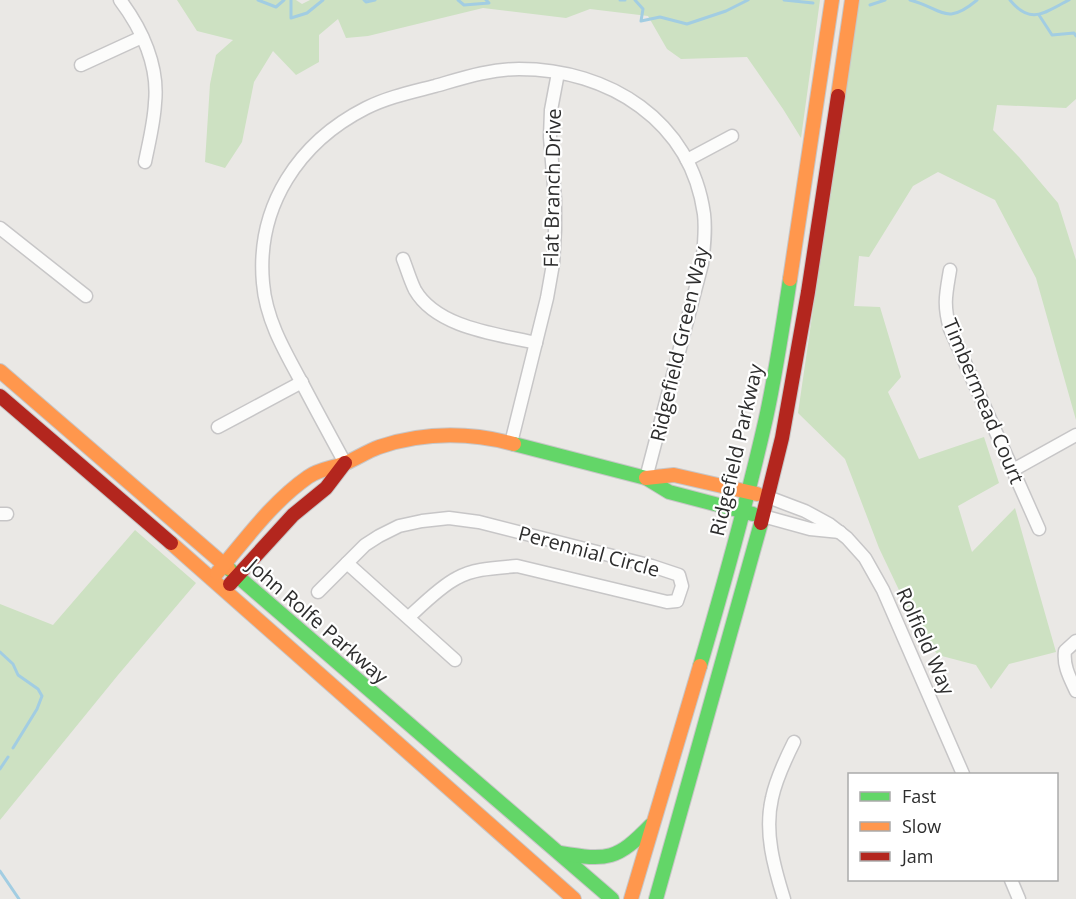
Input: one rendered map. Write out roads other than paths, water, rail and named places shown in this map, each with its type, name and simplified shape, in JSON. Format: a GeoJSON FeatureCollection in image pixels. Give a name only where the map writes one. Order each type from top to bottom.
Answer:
{"type":"FeatureCollection","features":[{"type":"Feature","properties":{"kind":"main road","name":"Ridgefield Parkway"},"geometry":{"type":"LineString","coordinates":[[631,899],[744,511],[766,417],[781,339],[832,0]]}},
{"type":"Feature","properties":{"kind":"main road","name":"Ridgefield Parkway"},"geometry":{"type":"LineString","coordinates":[[656,899],[763,516],[782,438],[800,342],[852,0]]}},
{"type":"Feature","properties":{"kind":"main road","name":"John Rolfe Parkway"},"geometry":{"type":"LineString","coordinates":[[0,371],[612,899]]}},
{"type":"Feature","properties":{"kind":"main road","name":"John Rolfe Parkway"},"geometry":{"type":"LineString","coordinates":[[0,396],[225,590],[574,899]]}},
{"type":"Feature","properties":{"kind":"main road"},"geometry":{"type":"LineString","coordinates":[[212,579],[267,514],[296,486],[318,471],[345,464],[377,448],[427,436],[485,437],[511,443],[646,478],[669,492],[763,516]]}},
{"type":"Feature","properties":{"kind":"main road"},"geometry":{"type":"LineString","coordinates":[[225,590],[293,515],[326,488],[345,464]]}},
{"type":"Feature","properties":{"kind":"main road","name":"Rolfield Way"},"geometry":{"type":"LineString","coordinates":[[646,478],[674,475],[768,497]]}},
{"type":"Feature","properties":{"kind":"main road"},"geometry":{"type":"LineString","coordinates":[[559,853],[598,858],[610,856],[630,846],[652,824]]}},
{"type":"Feature","properties":{"kind":"main road"},"geometry":{"type":"LineString","coordinates":[[663,875],[666,899]]}},
{"type":"Feature","properties":{"kind":"street"},"geometry":{"type":"LineString","coordinates":[[120,0],[142,37],[154,73],[156,101],[145,162]]}},
{"type":"Feature","properties":{"kind":"street"},"geometry":{"type":"LineString","coordinates":[[81,65],[142,37]]}},
{"type":"Feature","properties":{"kind":"street","name":"Ridgefield Green Way"},"geometry":{"type":"LineString","coordinates":[[345,464],[272,324],[266,304],[262,256],[268,221],[275,200],[290,172],[308,150],[324,135],[368,107],[481,73],[537,69],[597,83],[633,100],[645,109],[666,129],[687,160],[700,196],[704,222],[702,264],[646,478]]}},
{"type":"Feature","properties":{"kind":"street","name":"Flat Branch Drive"},"geometry":{"type":"LineString","coordinates":[[511,443],[548,298],[553,264],[555,199],[550,137],[551,110],[558,73]]}},
{"type":"Feature","properties":{"kind":"street"},"geometry":{"type":"LineString","coordinates":[[687,160],[732,136]]}},
{"type":"Feature","properties":{"kind":"street"},"geometry":{"type":"LineString","coordinates":[[0,228],[86,296]]}},
{"type":"Feature","properties":{"kind":"street"},"geometry":{"type":"LineString","coordinates":[[403,259],[419,296],[444,318],[536,344]]}},
{"type":"Feature","properties":{"kind":"street","name":"Timbermead Court"},"geometry":{"type":"LineString","coordinates":[[950,270],[945,304],[950,329],[1039,529]]}},
{"type":"Feature","properties":{"kind":"street"},"geometry":{"type":"LineString","coordinates":[[218,427],[302,382]]}},
{"type":"Feature","properties":{"kind":"street"},"geometry":{"type":"LineString","coordinates":[[1013,470],[1076,435]]}},
{"type":"Feature","properties":{"kind":"street","name":"Rolfield Way"},"geometry":{"type":"LineString","coordinates":[[768,497],[805,511],[830,524],[865,558],[883,590],[963,773]]}},
{"type":"Feature","properties":{"kind":"street"},"geometry":{"type":"LineString","coordinates":[[763,516],[810,529],[840,532]]}},
{"type":"Feature","properties":{"kind":"street","name":"Perennial Circle"},"geometry":{"type":"LineString","coordinates":[[318,592],[365,545],[399,526],[449,518],[479,522],[652,566],[679,575],[682,586],[676,601],[666,602],[518,566],[495,568],[479,570],[456,578],[409,617]]}},
{"type":"Feature","properties":{"kind":"street"},"geometry":{"type":"LineString","coordinates":[[347,563],[455,660]]}},
{"type":"Feature","properties":{"kind":"street"},"geometry":{"type":"LineString","coordinates":[[1076,641],[1065,651],[1064,662],[1076,691]]}},
{"type":"Feature","properties":{"kind":"street"},"geometry":{"type":"LineString","coordinates":[[784,899],[770,843],[770,811],[779,777],[794,742]]}},
{"type":"Feature","properties":{"kind":"street"},"geometry":{"type":"LineString","coordinates":[[1012,881],[1019,899]]}},
{"type":"Feature","properties":{"kind":"waterway"},"geometry":{"type":"LineString","coordinates":[[258,0],[276,7],[284,0]]}},
{"type":"Feature","properties":{"kind":"waterway"},"geometry":{"type":"LineString","coordinates":[[291,0],[291,18],[307,13],[323,0]]}},
{"type":"Feature","properties":{"kind":"waterway"},"geometry":{"type":"LineString","coordinates":[[364,0],[366,2],[375,0]]}},
{"type":"Feature","properties":{"kind":"waterway"},"geometry":{"type":"LineString","coordinates":[[458,0],[464,5],[489,3],[486,0]]}},
{"type":"Feature","properties":{"kind":"waterway"},"geometry":{"type":"LineString","coordinates":[[620,0],[625,0]]}},
{"type":"Feature","properties":{"kind":"waterway"},"geometry":{"type":"LineString","coordinates":[[635,0],[643,9],[641,21],[660,17],[687,24],[726,11],[748,0]]}},
{"type":"Feature","properties":{"kind":"waterway"},"geometry":{"type":"LineString","coordinates":[[784,0],[813,3]]}},
{"type":"Feature","properties":{"kind":"waterway"},"geometry":{"type":"LineString","coordinates":[[870,5],[885,0]]}},
{"type":"Feature","properties":{"kind":"waterway"},"geometry":{"type":"LineString","coordinates":[[910,0],[950,14],[958,13],[977,0]]}},
{"type":"Feature","properties":{"kind":"waterway"},"geometry":{"type":"LineString","coordinates":[[1010,0],[1025,13],[1032,15],[1045,12],[1069,0]]}},
{"type":"Feature","properties":{"kind":"waterway"},"geometry":{"type":"LineString","coordinates":[[1039,15],[1052,35],[1074,33],[1076,36]]}},
{"type":"Feature","properties":{"kind":"waterway"},"geometry":{"type":"LineString","coordinates":[[0,652],[13,664],[18,675],[38,689],[42,696],[37,709],[13,748]]}},
{"type":"Feature","properties":{"kind":"waterway"},"geometry":{"type":"LineString","coordinates":[[0,769],[8,757]]}},
{"type":"Feature","properties":{"kind":"waterway"},"geometry":{"type":"LineString","coordinates":[[0,871],[19,899]]}}]}
